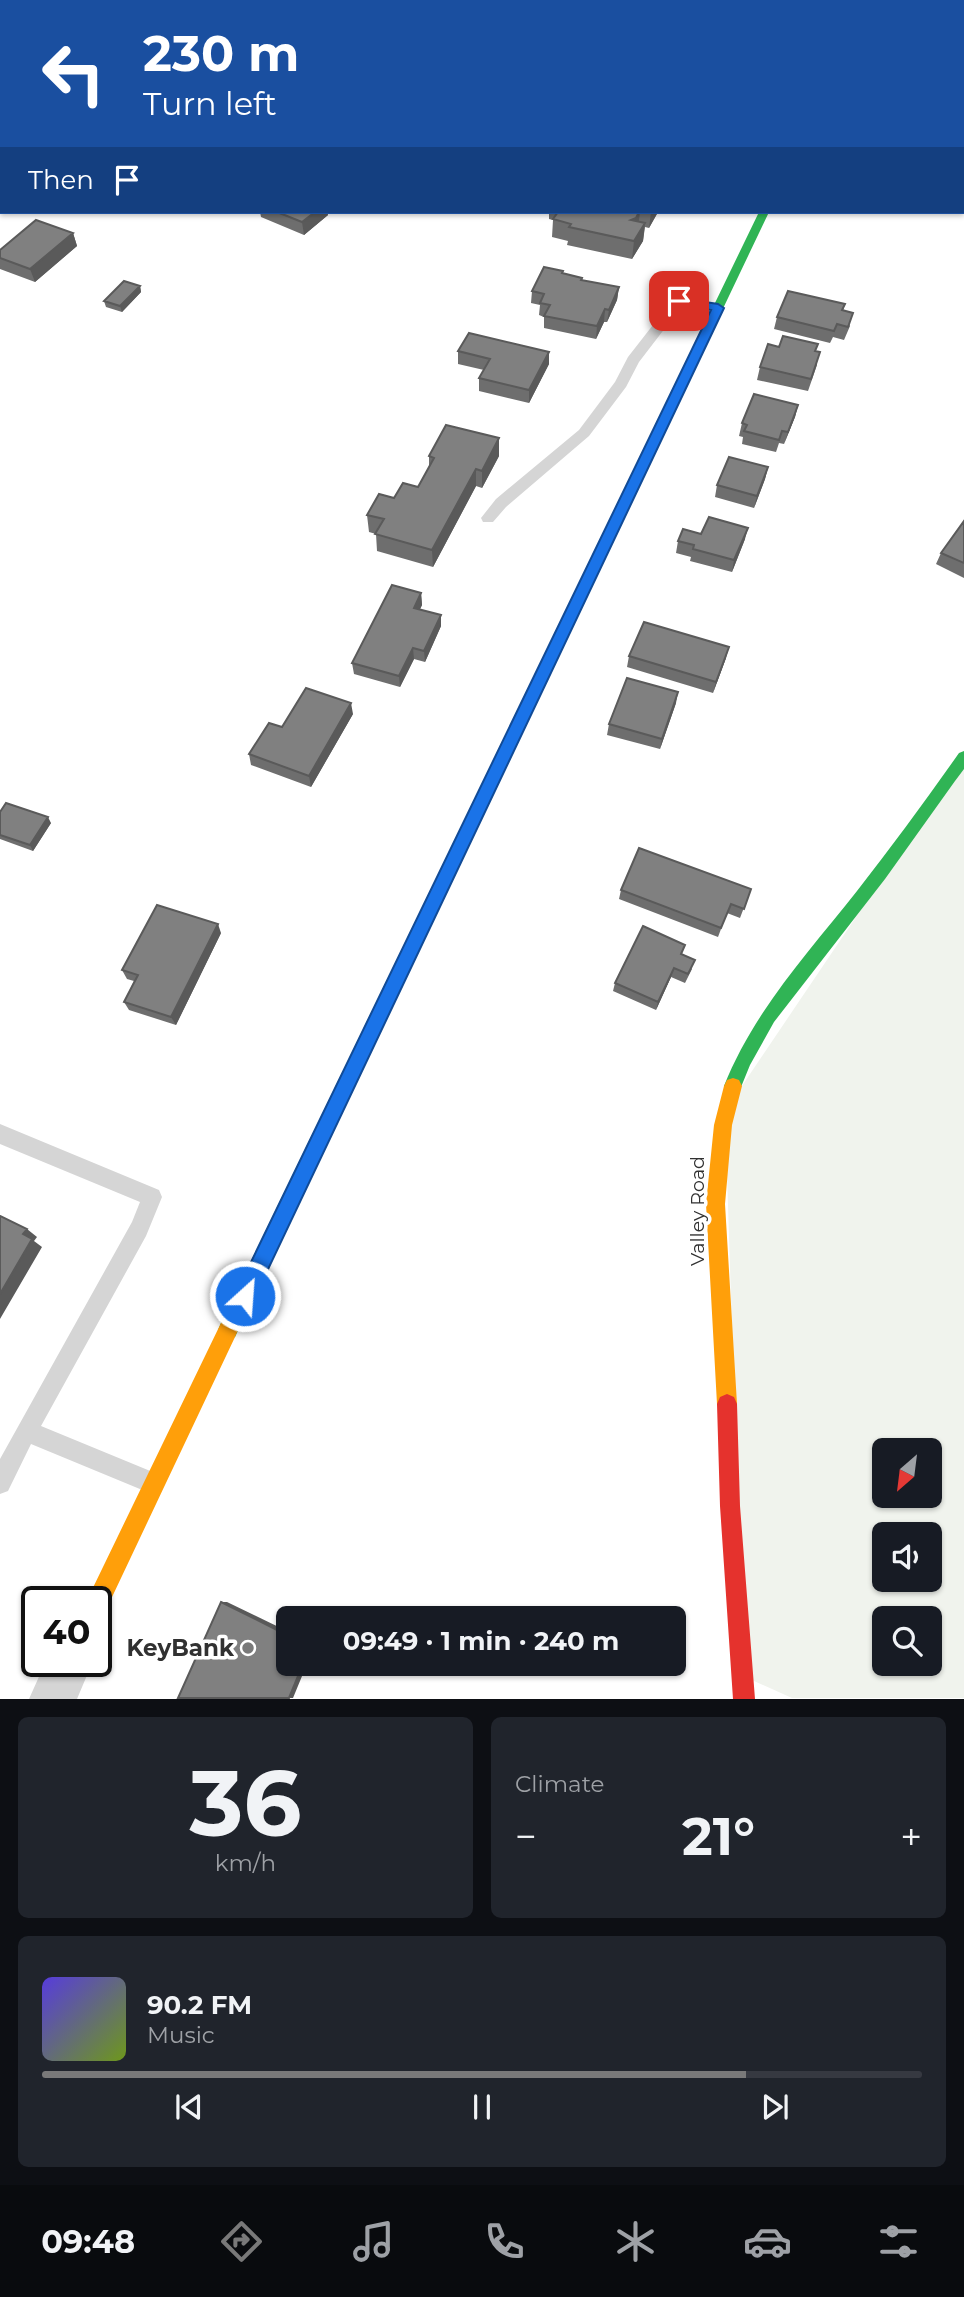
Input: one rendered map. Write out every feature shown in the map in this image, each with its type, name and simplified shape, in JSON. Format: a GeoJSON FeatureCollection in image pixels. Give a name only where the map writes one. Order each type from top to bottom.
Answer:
{"type":"FeatureCollection","features":[{"type":"Feature","properties":{"kind":"street"},"geometry":{"type":"LineString","coordinates":[[106,1586],[763,214]]}},
{"type":"Feature","properties":{"kind":"street","name":"Valley Road"},"geometry":{"type":"LineString","coordinates":[[744,1699],[730,1506],[726,1362],[716,1252],[715,1195],[725,1111],[739,1068],[766,1019],[900,849],[964,757]]}},
{"type":"Feature","properties":{"kind":"street"},"geometry":{"type":"LineString","coordinates":[[52,1699],[62,1677]]}},
{"type":"Feature","properties":{"kind":"lane"},"geometry":{"type":"LineString","coordinates":[[488,518],[584,433],[621,384],[633,360],[679,301],[718,308]]}},
{"type":"Feature","properties":{"kind":"lane"},"geometry":{"type":"LineString","coordinates":[[0,1134],[152,1197],[139,1229],[26,1431],[0,1483]]}},
{"type":"Feature","properties":{"kind":"lane"},"geometry":{"type":"LineString","coordinates":[[26,1431],[155,1484]]}},
{"type":"Feature","properties":{"kind":"shaded area"},"geometry":{"type":"Polygon","coordinates":[[[964,757],[964,1698],[792,1698],[743,1676],[725,1111],[964,757]]]}},
{"type":"Feature","properties":{"kind":"building"},"geometry":{"type":"Polygon","coordinates":[[[282,214],[312,214],[302,222],[282,214]]]}},
{"type":"Feature","properties":{"kind":"building"},"geometry":{"type":"Polygon","coordinates":[[[557,214],[638,214],[631,220],[645,223],[634,241],[569,227],[571,224],[553,219],[557,214]]]}},
{"type":"Feature","properties":{"kind":"building"},"geometry":{"type":"Polygon","coordinates":[[[36,220],[73,233],[30,269],[0,258],[0,250],[36,220]]]}},
{"type":"Feature","properties":{"kind":"building"},"geometry":{"type":"Polygon","coordinates":[[[544,267],[563,271],[562,273],[582,278],[581,280],[619,287],[609,310],[605,309],[597,326],[544,316],[550,305],[540,303],[544,294],[532,291],[544,267]]]}},
{"type":"Feature","properties":{"kind":"building"},"geometry":{"type":"Polygon","coordinates":[[[124,281],[140,286],[120,306],[104,301],[124,281]]]}},
{"type":"Feature","properties":{"kind":"building"},"geometry":{"type":"Polygon","coordinates":[[[788,291],[845,304],[842,310],[853,313],[848,327],[837,324],[834,331],[777,317],[788,291]]]}},
{"type":"Feature","properties":{"kind":"building"},"geometry":{"type":"Polygon","coordinates":[[[469,333],[549,352],[529,390],[479,378],[490,359],[458,351],[469,333]]]}},
{"type":"Feature","properties":{"kind":"building"},"geometry":{"type":"Polygon","coordinates":[[[783,336],[818,344],[815,351],[820,352],[811,379],[760,367],[768,344],[779,347],[783,336]]]}},
{"type":"Feature","properties":{"kind":"building"},"geometry":{"type":"Polygon","coordinates":[[[754,394],[798,405],[788,432],[782,431],[779,440],[744,431],[747,425],[742,423],[754,394]]]}},
{"type":"Feature","properties":{"kind":"building"},"geometry":{"type":"Polygon","coordinates":[[[446,425],[499,438],[482,471],[476,469],[432,550],[375,534],[384,519],[367,515],[379,494],[394,498],[403,483],[418,487],[434,458],[429,456],[446,425]]]}},
{"type":"Feature","properties":{"kind":"building"},"geometry":{"type":"Polygon","coordinates":[[[729,457],[768,467],[757,496],[717,485],[729,457]]]}},
{"type":"Feature","properties":{"kind":"building"},"geometry":{"type":"Polygon","coordinates":[[[709,517],[748,528],[734,560],[693,549],[694,545],[678,541],[683,529],[701,534],[709,517]]]}},
{"type":"Feature","properties":{"kind":"building"},"geometry":{"type":"Polygon","coordinates":[[[964,521],[964,563],[941,553],[964,521]]]}},
{"type":"Feature","properties":{"kind":"building"},"geometry":{"type":"Polygon","coordinates":[[[392,585],[421,593],[414,608],[441,615],[424,651],[413,648],[399,676],[352,663],[392,585]]]}},
{"type":"Feature","properties":{"kind":"building"},"geometry":{"type":"Polygon","coordinates":[[[644,622],[729,647],[716,682],[629,656],[644,622]]]}},
{"type":"Feature","properties":{"kind":"building"},"geometry":{"type":"Polygon","coordinates":[[[627,678],[678,692],[662,739],[609,724],[627,678]]]}},
{"type":"Feature","properties":{"kind":"building"},"geometry":{"type":"Polygon","coordinates":[[[306,688],[351,703],[309,776],[249,754],[269,723],[282,727],[306,688]]]}},
{"type":"Feature","properties":{"kind":"building"},"geometry":{"type":"Polygon","coordinates":[[[6,803],[48,817],[30,845],[0,835],[0,812],[6,803]]]}},
{"type":"Feature","properties":{"kind":"building"},"geometry":{"type":"Polygon","coordinates":[[[639,848],[751,889],[744,909],[731,904],[721,928],[621,890],[639,848]]]}},
{"type":"Feature","properties":{"kind":"building"},"geometry":{"type":"Polygon","coordinates":[[[157,905],[218,924],[171,1017],[124,1002],[138,975],[122,970],[157,905]]]}},
{"type":"Feature","properties":{"kind":"building"},"geometry":{"type":"Polygon","coordinates":[[[643,926],[685,945],[681,954],[695,960],[688,974],[674,968],[658,1002],[615,983],[643,926]]]}},
{"type":"Feature","properties":{"kind":"building"},"geometry":{"type":"Polygon","coordinates":[[[0,1216],[27,1229],[23,1234],[32,1239],[0,1294],[0,1216]]]}},
{"type":"Feature","properties":{"kind":"building","name":"KeyBank"},"geometry":{"type":"Polygon","coordinates":[[[221,1602],[276,1630],[276,1676],[298,1676],[289,1698],[178,1698],[221,1602]]]}},
{"type":"Feature","properties":{"kind":"traffic: fast"},"geometry":{"type":"LineString","coordinates":[[510,741],[763,214]]}},
{"type":"Feature","properties":{"kind":"traffic: fast"},"geometry":{"type":"LineString","coordinates":[[733,1086],[754,1039],[768,1016],[879,875],[964,757]]}},
{"type":"Feature","properties":{"kind":"traffic: fast"},"geometry":{"type":"LineString","coordinates":[[228,1330],[436,896]]}},
{"type":"Feature","properties":{"kind":"traffic: slow"},"geometry":{"type":"LineString","coordinates":[[727,1404],[715,1204],[723,1125],[733,1086]]}},
{"type":"Feature","properties":{"kind":"traffic: slow"},"geometry":{"type":"LineString","coordinates":[[106,1586],[228,1330]]}},
{"type":"Feature","properties":{"kind":"traffic: jam"},"geometry":{"type":"LineString","coordinates":[[436,896],[510,741]]}},
{"type":"Feature","properties":{"kind":"traffic: jam"},"geometry":{"type":"LineString","coordinates":[[727,1404],[730,1506],[744,1699]]}},
{"type":"Feature","properties":{"kind":"place","name":"KeyBank"},"geometry":{"type":"Point","coordinates":[248,1648]}},
{"type":"Feature","properties":{"kind":"route"},"geometry":{"type":"LineString","coordinates":[[245,1296],[718,308],[679,301]]}}]}
